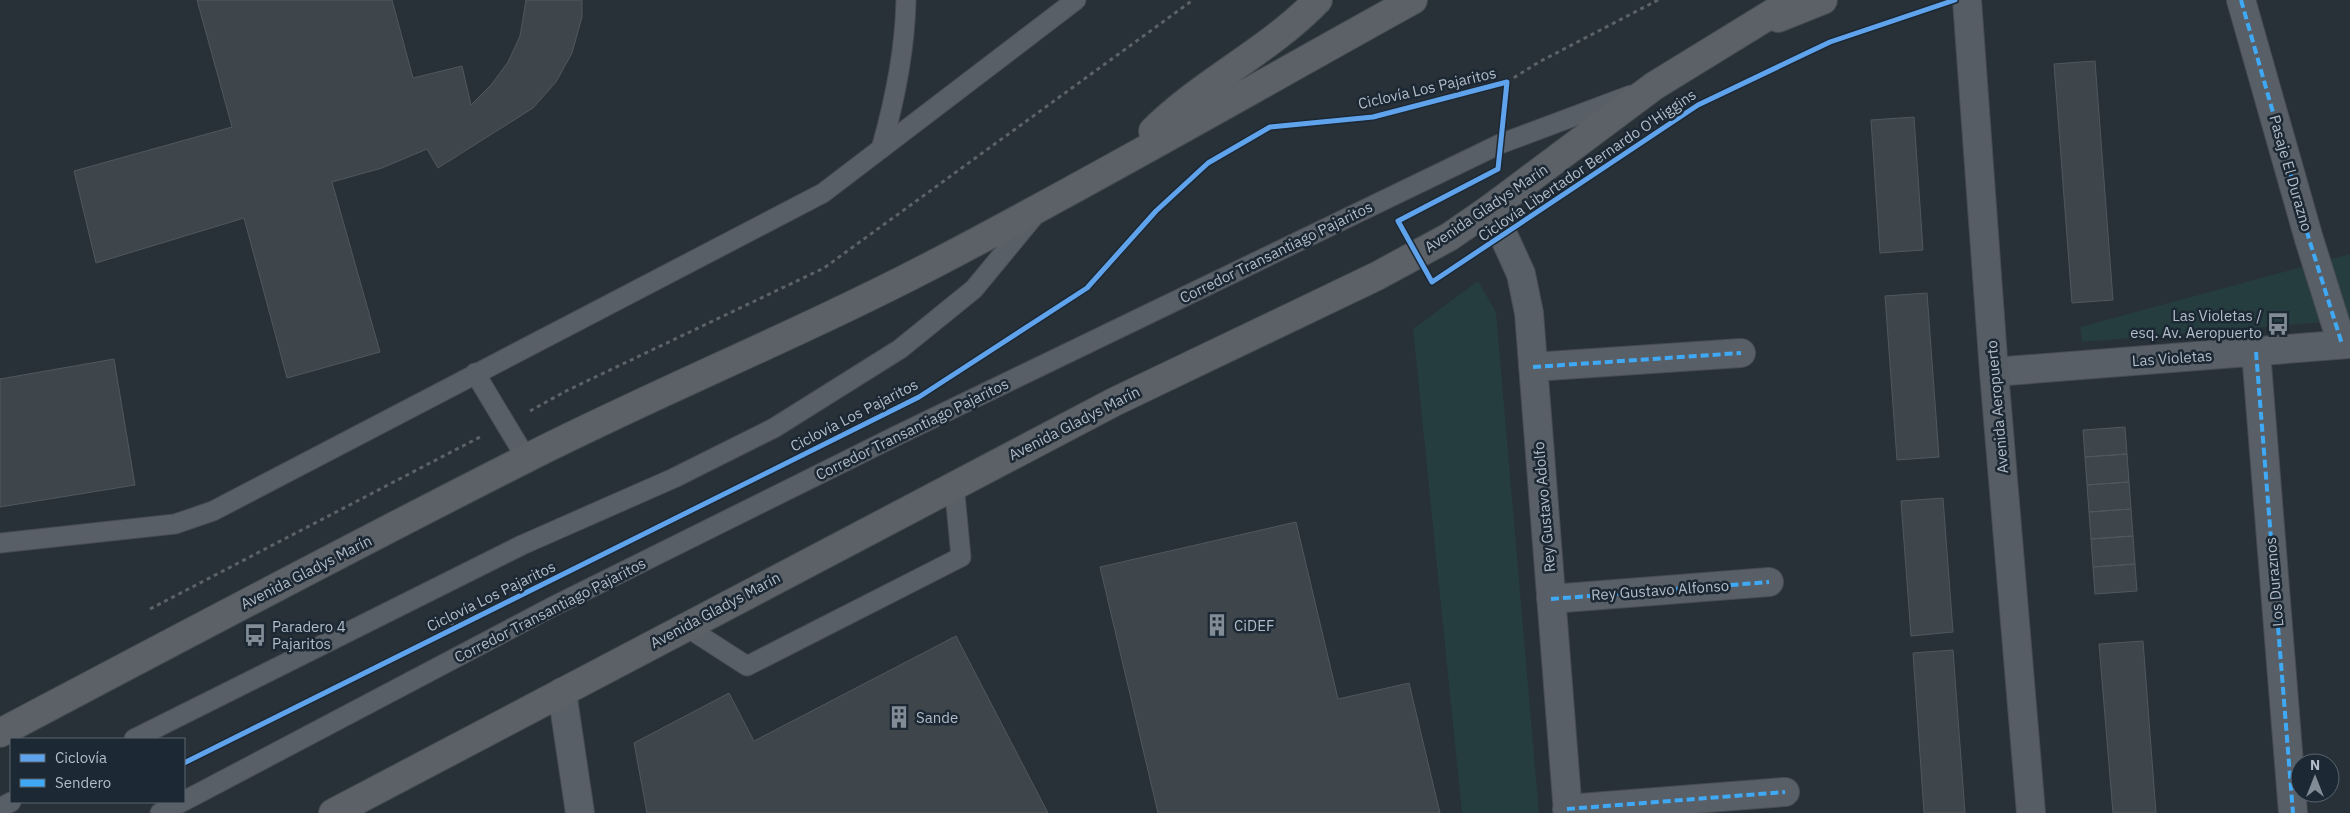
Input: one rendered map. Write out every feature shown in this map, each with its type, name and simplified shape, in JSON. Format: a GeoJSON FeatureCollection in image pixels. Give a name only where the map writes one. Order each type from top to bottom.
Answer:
{"type":"FeatureCollection","features":[{"type":"Feature","properties":{"kind":"main road"},"geometry":{"type":"LineString","coordinates":[[1121,164],[1155,129],[1279,35],[1318,0]]}},
{"type":"Feature","properties":{"kind":"main road","name":"Avenida Gladys Marín"},"geometry":{"type":"LineString","coordinates":[[0,733],[526,458],[738,356],[867,298],[1121,164],[1413,0]]}},
{"type":"Feature","properties":{"kind":"main road","name":"Avenida Gladys Marín"},"geometry":{"type":"LineString","coordinates":[[333,813],[954,484],[1114,402],[1377,276],[1449,236],[1491,208],[1654,86],[1794,0]]}},
{"type":"Feature","properties":{"kind":"main road"},"geometry":{"type":"LineString","coordinates":[[1733,36],[1823,0]]}},
{"type":"Feature","properties":{"kind":"street","name":"Avenida Aeropuerto"},"geometry":{"type":"LineString","coordinates":[[1967,0],[1994,372],[2031,813]]}},
{"type":"Feature","properties":{"kind":"street","name":"Pasaje El Durazno"},"geometry":{"type":"LineString","coordinates":[[2242,0],[2310,239],[2346,344]]}},
{"type":"Feature","properties":{"kind":"street","name":"Rey Gustavo Adolfo"},"geometry":{"type":"LineString","coordinates":[[1491,208],[1525,289],[1533,367],[1567,811]]}},
{"type":"Feature","properties":{"kind":"street","name":"Las Violetas"},"geometry":{"type":"LineString","coordinates":[[1994,372],[2346,344]]}},
{"type":"Feature","properties":{"kind":"street","name":"Los Duraznos"},"geometry":{"type":"LineString","coordinates":[[2256,352],[2293,813]]}},
{"type":"Feature","properties":{"kind":"street"},"geometry":{"type":"LineString","coordinates":[[1533,367],[1741,354]]}},
{"type":"Feature","properties":{"kind":"street","name":"Rey Gustavo Alfonso"},"geometry":{"type":"LineString","coordinates":[[1551,599],[1769,582]]}},
{"type":"Feature","properties":{"kind":"street"},"geometry":{"type":"LineString","coordinates":[[562,692],[580,813]]}},
{"type":"Feature","properties":{"kind":"street"},"geometry":{"type":"LineString","coordinates":[[1567,811],[1785,792]]}},
{"type":"Feature","properties":{"kind":"lane"},"geometry":{"type":"LineString","coordinates":[[881,149],[904,51],[906,0]]}},
{"type":"Feature","properties":{"kind":"lane"},"geometry":{"type":"LineString","coordinates":[[0,543],[175,524],[204,514],[823,193],[1076,0]]}},
{"type":"Feature","properties":{"kind":"lane","name":"Corredor Transantiago Pajaritos"},"geometry":{"type":"LineString","coordinates":[[185,800],[552,607],[905,431],[1500,144],[1654,86]]}},
{"type":"Feature","properties":{"kind":"lane"},"geometry":{"type":"LineString","coordinates":[[136,738],[522,545],[674,478],[774,428],[900,349],[974,289],[1041,207]]}},
{"type":"Feature","properties":{"kind":"lane"},"geometry":{"type":"LineString","coordinates":[[475,373],[526,458]]}},
{"type":"Feature","properties":{"kind":"lane"},"geometry":{"type":"LineString","coordinates":[[685,626],[747,666],[961,557],[954,484]]}},
{"type":"Feature","properties":{"kind":"lane","name":"Corredor Transantiago Pajaritos"},"geometry":{"type":"LineString","coordinates":[[160,813],[179,803]]}},
{"type":"Feature","properties":{"kind":"path"},"geometry":{"type":"LineString","coordinates":[[150,609],[566,391],[824,268],[1193,0]]}},
{"type":"Feature","properties":{"kind":"path"},"geometry":{"type":"LineString","coordinates":[[1506,91],[1508,82],[1539,62],[1658,0]]}},
{"type":"Feature","properties":{"kind":"path"},"geometry":{"type":"LineString","coordinates":[[439,621],[448,617],[455,629]]}},
{"type":"Feature","properties":{"kind":"green space"},"geometry":{"type":"Polygon","coordinates":[[[2350,254],[2350,320],[2082,342],[2080,327],[2350,254]]]}},
{"type":"Feature","properties":{"kind":"green space"},"geometry":{"type":"Polygon","coordinates":[[[1478,281],[1496,312],[1539,813],[1462,813],[1413,329],[1478,281]]]}},
{"type":"Feature","properties":{"kind":"building"},"geometry":{"type":"Polygon","coordinates":[[[197,0],[392,0],[413,78],[462,66],[471,105],[491,85],[508,62],[520,36],[526,0],[582,0],[582,17],[572,53],[556,82],[533,108],[438,168],[427,149],[382,168],[332,182],[380,352],[287,378],[244,218],[96,263],[74,171],[232,127],[197,0]]]}},
{"type":"Feature","properties":{"kind":"building"},"geometry":{"type":"Polygon","coordinates":[[[2095,61],[2113,300],[2072,303],[2054,64],[2095,61]]]}},
{"type":"Feature","properties":{"kind":"building"},"geometry":{"type":"Polygon","coordinates":[[[1914,117],[1923,250],[1880,253],[1871,120],[1914,117]]]}},
{"type":"Feature","properties":{"kind":"building"},"geometry":{"type":"Polygon","coordinates":[[[1927,293],[1939,457],[1897,460],[1885,296],[1927,293]]]}},
{"type":"Feature","properties":{"kind":"building"},"geometry":{"type":"Polygon","coordinates":[[[114,359],[135,485],[0,507],[0,379],[114,359]]]}},
{"type":"Feature","properties":{"kind":"building"},"geometry":{"type":"Polygon","coordinates":[[[2125,427],[2127,454],[2085,457],[2083,430],[2125,427]]]}},
{"type":"Feature","properties":{"kind":"building"},"geometry":{"type":"Polygon","coordinates":[[[2127,454],[2129,482],[2087,485],[2085,457],[2127,454]]]}},
{"type":"Feature","properties":{"kind":"building"},"geometry":{"type":"Polygon","coordinates":[[[2129,482],[2131,509],[2089,512],[2087,485],[2129,482]]]}},
{"type":"Feature","properties":{"kind":"building"},"geometry":{"type":"Polygon","coordinates":[[[1943,498],[1953,632],[1911,636],[1901,501],[1943,498]]]}},
{"type":"Feature","properties":{"kind":"building"},"geometry":{"type":"Polygon","coordinates":[[[2131,509],[2133,536],[2091,539],[2089,512],[2131,509]]]}},
{"type":"Feature","properties":{"kind":"building","name":"CiDEF"},"geometry":{"type":"Polygon","coordinates":[[[1296,522],[1338,699],[1409,683],[1440,813],[1158,813],[1100,567],[1296,522]]]}},
{"type":"Feature","properties":{"kind":"building"},"geometry":{"type":"Polygon","coordinates":[[[2133,536],[2135,564],[2093,567],[2091,539],[2133,536]]]}},
{"type":"Feature","properties":{"kind":"building"},"geometry":{"type":"Polygon","coordinates":[[[2135,564],[2137,591],[2095,594],[2093,567],[2135,564]]]}},
{"type":"Feature","properties":{"kind":"building","name":"Sande"},"geometry":{"type":"Polygon","coordinates":[[[956,636],[1048,813],[647,813],[634,743],[729,693],[754,741],[956,636]]]}},
{"type":"Feature","properties":{"kind":"building"},"geometry":{"type":"Polygon","coordinates":[[[2143,641],[2156,813],[2113,813],[2099,644],[2143,641]]]}},
{"type":"Feature","properties":{"kind":"building"},"geometry":{"type":"Polygon","coordinates":[[[1953,650],[1965,813],[1924,813],[1913,653],[1953,650]]]}},
{"type":"Feature","properties":{"kind":"marked path"},"geometry":{"type":"LineString","coordinates":[[2241,0],[2309,239],[2342,344]]}},
{"type":"Feature","properties":{"kind":"marked path"},"geometry":{"type":"LineString","coordinates":[[2256,352],[2293,813]]}},
{"type":"Feature","properties":{"kind":"marked path"},"geometry":{"type":"LineString","coordinates":[[1533,367],[1741,353]]}},
{"type":"Feature","properties":{"kind":"marked path"},"geometry":{"type":"LineString","coordinates":[[1551,599],[1769,582]]}},
{"type":"Feature","properties":{"kind":"marked path"},"geometry":{"type":"LineString","coordinates":[[1567,809],[1785,792]]}},
{"type":"Feature","properties":{"kind":"cycle path","name":"Ciclovía Los Pajaritos"},"geometry":{"type":"LineString","coordinates":[[185,763],[919,397],[1087,288],[1156,211],[1208,163],[1270,127],[1373,117],[1507,82],[1498,169],[1398,221],[1432,282],[1698,105],[1830,42],[1955,0]]}},
{"type":"Feature","properties":{"kind":"place","name":"Las Violetas / esq. Av. Aeropuerto"},"geometry":{"type":"Point","coordinates":[2278,324]}},
{"type":"Feature","properties":{"kind":"place","name":"CiDEF"},"geometry":{"type":"Point","coordinates":[1217,625]}},
{"type":"Feature","properties":{"kind":"place","name":"Paradero 4 Pajaritos"},"geometry":{"type":"Point","coordinates":[255,635]}},
{"type":"Feature","properties":{"kind":"place","name":"Sande"},"geometry":{"type":"Point","coordinates":[899,717]}}]}
